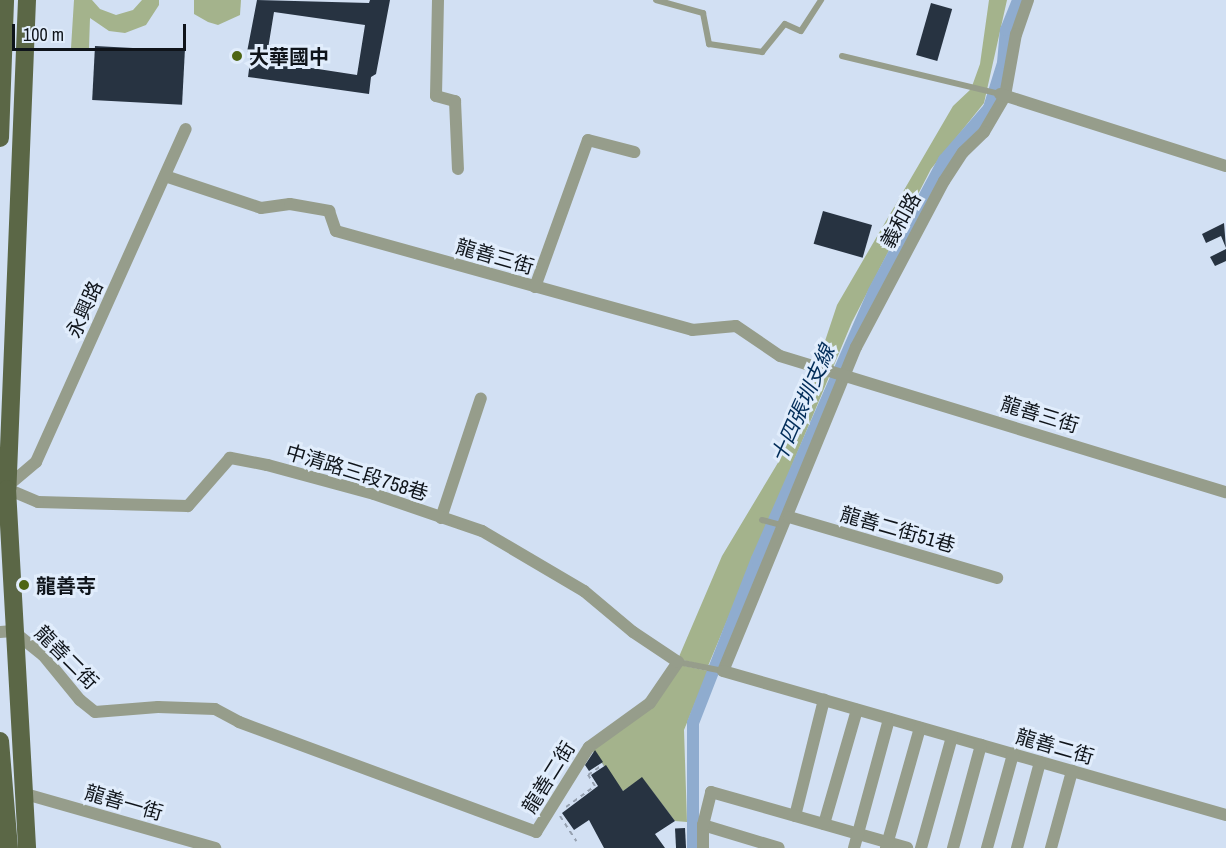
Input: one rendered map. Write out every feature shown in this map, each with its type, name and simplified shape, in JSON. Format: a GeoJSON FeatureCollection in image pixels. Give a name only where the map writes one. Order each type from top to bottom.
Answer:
{"type":"FeatureCollection","features":[{"type":"Feature","properties":{"kind":"main road"},"geometry":{"type":"LineString","coordinates":[[0,138],[5,0]]}},
{"type":"Feature","properties":{"kind":"main road"},"geometry":{"type":"LineString","coordinates":[[27,0],[6,391],[4,488],[6,631],[27,848]]}},
{"type":"Feature","properties":{"kind":"main road"},"geometry":{"type":"LineString","coordinates":[[0,741],[9,848]]}},
{"type":"Feature","properties":{"kind":"street"},"geometry":{"type":"LineString","coordinates":[[438,0],[436,96],[455,101],[458,169]]}},
{"type":"Feature","properties":{"kind":"street","name":"義和路"},"geometry":{"type":"LineString","coordinates":[[844,373],[891,276],[944,181],[963,152],[984,132],[1003,95],[1016,34],[1028,0]]}},
{"type":"Feature","properties":{"kind":"street"},"geometry":{"type":"LineString","coordinates":[[1003,95],[1226,166]]}},
{"type":"Feature","properties":{"kind":"street","name":"永興路"},"geometry":{"type":"LineString","coordinates":[[4,488],[36,462],[186,129]]}},
{"type":"Feature","properties":{"kind":"street"},"geometry":{"type":"LineString","coordinates":[[535,287],[588,140],[634,152]]}},
{"type":"Feature","properties":{"kind":"street","name":"龍善三街"},"geometry":{"type":"LineString","coordinates":[[165,176],[261,208],[290,204],[328,211],[336,231],[692,330],[736,326],[780,356],[822,366],[1226,492]]}},
{"type":"Feature","properties":{"kind":"street"},"geometry":{"type":"LineString","coordinates":[[723,671],[787,522],[844,373]]}},
{"type":"Feature","properties":{"kind":"street"},"geometry":{"type":"LineString","coordinates":[[441,518],[482,399]]}},
{"type":"Feature","properties":{"kind":"street","name":"中清路三段758巷"},"geometry":{"type":"LineString","coordinates":[[4,488],[38,502],[188,506],[230,458],[240,458],[374,494],[482,531],[536,560],[678,662]]}},
{"type":"Feature","properties":{"kind":"street","name":"龍善二街51巷"},"geometry":{"type":"LineString","coordinates":[[787,522],[997,578]]}},
{"type":"Feature","properties":{"kind":"street","name":"龍善二街"},"geometry":{"type":"LineString","coordinates":[[6,631],[43,655],[95,712],[158,707],[215,709],[239,722],[536,832],[589,747],[650,703],[678,662]]}},
{"type":"Feature","properties":{"kind":"street","name":"龍善二街"},"geometry":{"type":"LineString","coordinates":[[723,671],[1226,815]]}},
{"type":"Feature","properties":{"kind":"street"},"geometry":{"type":"LineString","coordinates":[[795,816],[824,700]]}},
{"type":"Feature","properties":{"kind":"street"},"geometry":{"type":"LineString","coordinates":[[824,824],[857,710]]}},
{"type":"Feature","properties":{"kind":"street"},"geometry":{"type":"LineString","coordinates":[[854,848],[889,719]]}},
{"type":"Feature","properties":{"kind":"street"},"geometry":{"type":"LineString","coordinates":[[886,845],[920,728]]}},
{"type":"Feature","properties":{"kind":"street"},"geometry":{"type":"LineString","coordinates":[[921,848],[952,737]]}},
{"type":"Feature","properties":{"kind":"street"},"geometry":{"type":"LineString","coordinates":[[953,848],[981,745]]}},
{"type":"Feature","properties":{"kind":"street"},"geometry":{"type":"LineString","coordinates":[[987,848],[1013,754]]}},
{"type":"Feature","properties":{"kind":"street"},"geometry":{"type":"LineString","coordinates":[[1017,848],[1040,762]]}},
{"type":"Feature","properties":{"kind":"street"},"geometry":{"type":"LineString","coordinates":[[1051,848],[1072,771]]}},
{"type":"Feature","properties":{"kind":"street"},"geometry":{"type":"LineString","coordinates":[[703,848],[703,825],[711,792],[858,834],[886,845],[907,848]]}},
{"type":"Feature","properties":{"kind":"street","name":"龍善一街"},"geometry":{"type":"LineString","coordinates":[[22,793],[215,848]]}},
{"type":"Feature","properties":{"kind":"street"},"geometry":{"type":"LineString","coordinates":[[703,825],[779,848]]}},
{"type":"Feature","properties":{"kind":"lane"},"geometry":{"type":"LineString","coordinates":[[656,0],[703,13],[709,44],[762,52],[785,24],[801,31],[821,0]]}},
{"type":"Feature","properties":{"kind":"lane"},"geometry":{"type":"LineString","coordinates":[[842,56],[1003,95]]}},
{"type":"Feature","properties":{"kind":"lane"},"geometry":{"type":"LineString","coordinates":[[762,520],[787,522]]}},
{"type":"Feature","properties":{"kind":"lane","name":"龍善二街"},"geometry":{"type":"LineString","coordinates":[[678,662],[723,671]]}},
{"type":"Feature","properties":{"kind":"path"},"geometry":{"type":"LineString","coordinates":[[588,775],[604,764]]}},
{"type":"Feature","properties":{"kind":"path"},"geometry":{"type":"LineString","coordinates":[[576,841],[559,814],[595,786],[588,775],[587,768]]}},
{"type":"Feature","properties":{"kind":"green space"},"geometry":{"type":"Polygon","coordinates":[[[74,0],[92,0],[100,9],[116,15],[133,10],[142,0],[159,0],[159,5],[146,25],[125,33],[109,31],[90,18],[89,48],[71,48],[74,0]]]}},
{"type":"Feature","properties":{"kind":"green space"},"geometry":{"type":"Polygon","coordinates":[[[194,0],[241,0],[240,15],[218,25],[208,22],[194,14],[194,0]]]}},
{"type":"Feature","properties":{"kind":"green space"},"geometry":{"type":"Polygon","coordinates":[[[989,0],[1007,0],[984,103],[931,169],[852,322],[708,666],[678,659],[722,556],[779,461],[805,401],[837,305],[953,106],[971,89],[980,64],[989,0]]]}},
{"type":"Feature","properties":{"kind":"green space"},"geometry":{"type":"Polygon","coordinates":[[[680,665],[708,671],[684,730],[687,822],[675,821],[642,778],[623,791],[591,749],[653,705],[680,665]]]}},
{"type":"Feature","properties":{"kind":"building"},"geometry":{"type":"Polygon","coordinates":[[[257,0],[369,3],[370,0],[390,0],[376,74],[371,77],[369,94],[248,77],[251,54],[247,52],[257,0]],[[274,12],[266,61],[357,75],[365,25],[274,12]]]}},
{"type":"Feature","properties":{"kind":"building"},"geometry":{"type":"Polygon","coordinates":[[[931,3],[952,9],[937,61],[916,55],[931,3]]]}},
{"type":"Feature","properties":{"kind":"building"},"geometry":{"type":"Polygon","coordinates":[[[95,46],[185,51],[182,105],[92,100],[95,46]]]}},
{"type":"Feature","properties":{"kind":"building"},"geometry":{"type":"Polygon","coordinates":[[[823,211],[872,225],[863,258],[814,244],[823,211]]]}},
{"type":"Feature","properties":{"kind":"building"},"geometry":{"type":"Polygon","coordinates":[[[1224,223],[1226,248],[1221,236],[1206,243],[1202,234],[1224,223]]]}},
{"type":"Feature","properties":{"kind":"building"},"geometry":{"type":"Polygon","coordinates":[[[1226,249],[1226,261],[1215,266],[1210,257],[1226,249]]]}},
{"type":"Feature","properties":{"kind":"building"},"geometry":{"type":"Polygon","coordinates":[[[595,750],[603,762],[589,771],[585,765],[595,750]]]}},
{"type":"Feature","properties":{"kind":"building"},"geometry":{"type":"Polygon","coordinates":[[[606,765],[623,791],[642,777],[675,821],[655,834],[665,848],[604,848],[589,820],[574,830],[562,813],[598,786],[591,775],[606,765]]]}},
{"type":"Feature","properties":{"kind":"building"},"geometry":{"type":"Polygon","coordinates":[[[685,828],[686,848],[676,848],[675,829],[685,828]]]}},
{"type":"Feature","properties":{"kind":"waterway","name":"十四張圳支線"},"geometry":{"type":"LineString","coordinates":[[693,848],[693,723],[757,559],[874,291],[944,160],[989,108],[1003,63],[1006,30],[1018,0]]}},
{"type":"Feature","properties":{"kind":"place","name":"大華國中"},"geometry":{"type":"Point","coordinates":[237,56]}},
{"type":"Feature","properties":{"kind":"place","name":"龍善寺"},"geometry":{"type":"Point","coordinates":[24,585]}}]}
